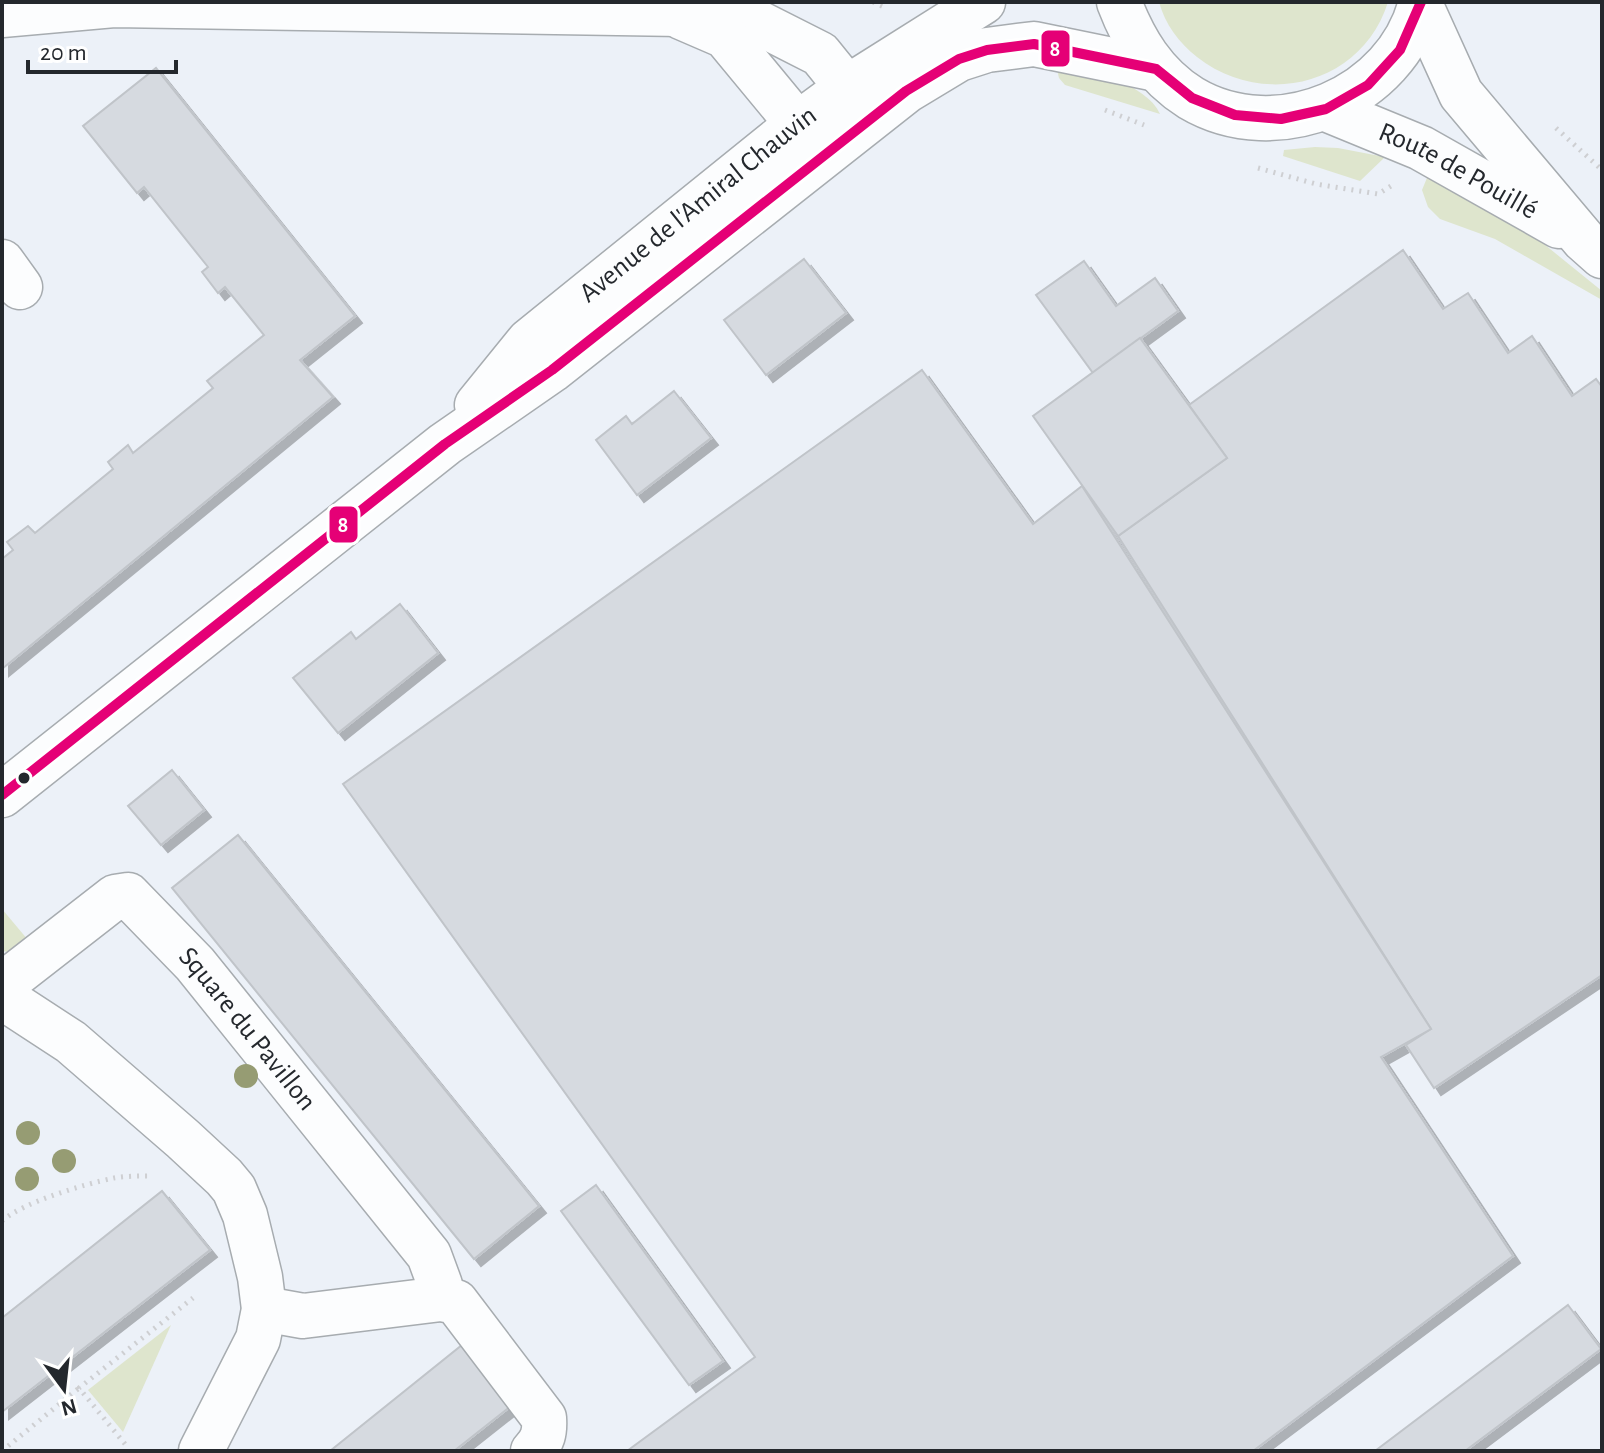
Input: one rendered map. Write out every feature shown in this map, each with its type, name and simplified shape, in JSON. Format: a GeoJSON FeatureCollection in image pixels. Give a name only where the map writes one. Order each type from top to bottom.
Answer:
{"type":"FeatureCollection","features":[{"type":"Feature","properties":{"kind":"street","name":"Avenue de l'Amiral Chauvin"},"geometry":{"type":"LineString","coordinates":[[2,795],[445,444],[552,370],[813,137],[983,2]]}},
{"type":"Feature","properties":{"kind":"street"},"geometry":{"type":"LineString","coordinates":[[1119,2],[1132,35],[1156,69],[1192,98],[1235,115],[1281,119],[1326,109],[1368,85],[1400,50],[1421,4]]}},
{"type":"Feature","properties":{"kind":"street","name":"Route de Pouillé"},"geometry":{"type":"LineString","coordinates":[[1421,4],[1461,94],[1593,248]]}},
{"type":"Feature","properties":{"kind":"street"},"geometry":{"type":"LineString","coordinates":[[2,15],[114,5],[743,15],[820,54],[860,102]]}},
{"type":"Feature","properties":{"kind":"street"},"geometry":{"type":"LineString","coordinates":[[671,13],[725,36],[813,137]]}},
{"type":"Feature","properties":{"kind":"street","name":"Avenue de l'Amiral Chauvin"},"geometry":{"type":"LineString","coordinates":[[860,102],[906,91],[959,59],[1017,45],[1034,44],[1156,69]]}},
{"type":"Feature","properties":{"kind":"street","name":"Route de Pouillé"},"geometry":{"type":"LineString","coordinates":[[1326,109],[1421,148],[1593,248]]}},
{"type":"Feature","properties":{"kind":"street","name":"Square du Pavillon"},"geometry":{"type":"LineString","coordinates":[[2,985],[115,897],[128,895],[195,964],[429,1255],[440,1285],[441,1299]]}},
{"type":"Feature","properties":{"kind":"street"},"geometry":{"type":"LineString","coordinates":[[2,997],[71,1042],[234,1189],[245,1215],[260,1277],[264,1309],[258,1339],[201,1451]]}},
{"type":"Feature","properties":{"kind":"street"},"geometry":{"type":"LineString","coordinates":[[264,1309],[303,1316],[441,1299],[456,1302],[538,1406],[544,1418],[545,1432],[533,1451]]}},
{"type":"Feature","properties":{"kind":"path"},"geometry":{"type":"LineString","coordinates":[[2,1221],[11,1213],[64,1192],[115,1178],[163,1177]]}},
{"type":"Feature","properties":{"kind":"path"},"geometry":{"type":"LineString","coordinates":[[2,1451],[193,1298]]}},
{"type":"Feature","properties":{"kind":"path"},"geometry":{"type":"LineString","coordinates":[[79,1388],[125,1444]]}},
{"type":"Feature","properties":{"kind":"green space"},"geometry":{"type":"Polygon","coordinates":[[[1159,2],[1388,2],[1375,30],[1356,53],[1334,70],[1308,80],[1280,84],[1251,82],[1223,73],[1197,57],[1174,32],[1159,2]]]}},
{"type":"Feature","properties":{"kind":"green space"},"geometry":{"type":"Polygon","coordinates":[[[1055,61],[1129,85],[1153,103],[1160,114],[1065,85],[1059,78],[1055,61]]]}},
{"type":"Feature","properties":{"kind":"green space"},"geometry":{"type":"Polygon","coordinates":[[[1315,147],[1385,157],[1360,181],[1283,156],[1284,150],[1315,147]]]}},
{"type":"Feature","properties":{"kind":"green space"},"geometry":{"type":"Polygon","coordinates":[[[1429,173],[1518,223],[1602,291],[1602,300],[1495,239],[1440,219],[1428,207],[1422,190],[1429,173]]]}},
{"type":"Feature","properties":{"kind":"green space"},"geometry":{"type":"Polygon","coordinates":[[[2,909],[28,940],[8,952],[2,951],[2,909]]]}},
{"type":"Feature","properties":{"kind":"green space"},"geometry":{"type":"Polygon","coordinates":[[[171,1325],[123,1432],[88,1390],[171,1325]]]}},
{"type":"Feature","properties":{"kind":"building"},"geometry":{"type":"Polygon","coordinates":[[[156,68],[355,316],[300,360],[333,397],[2,669],[2,559],[13,550],[7,542],[28,526],[35,533],[113,469],[108,462],[128,445],[133,453],[213,388],[207,381],[264,335],[225,287],[218,293],[202,272],[208,267],[144,187],[137,193],[83,126],[156,68]]]}},
{"type":"Feature","properties":{"kind":"building"},"geometry":{"type":"Polygon","coordinates":[[[1403,250],[1443,309],[1468,293],[1508,353],[1532,336],[1572,396],[1596,379],[1602,387],[1602,975],[1434,1088],[1406,1045],[1431,1029],[1118,536],[1227,458],[1189,405],[1403,250]]]}},
{"type":"Feature","properties":{"kind":"building"},"geometry":{"type":"Polygon","coordinates":[[[804,259],[846,313],[766,375],[724,320],[804,259]]]}},
{"type":"Feature","properties":{"kind":"building"},"geometry":{"type":"Polygon","coordinates":[[[1084,261],[1116,306],[1155,278],[1178,311],[1093,373],[1036,295],[1084,261]]]}},
{"type":"Feature","properties":{"kind":"building"},"geometry":{"type":"Polygon","coordinates":[[[1140,338],[1227,458],[1118,536],[1033,416],[1140,338]]]}},
{"type":"Feature","properties":{"kind":"building"},"geometry":{"type":"Polygon","coordinates":[[[922,370],[1033,524],[1082,486],[1431,1029],[1381,1057],[1513,1256],[1253,1451],[627,1451],[755,1357],[343,784],[922,370]]]}},
{"type":"Feature","properties":{"kind":"building"},"geometry":{"type":"Polygon","coordinates":[[[674,391],[711,438],[637,495],[596,440],[626,416],[632,424],[674,391]]]}},
{"type":"Feature","properties":{"kind":"building"},"geometry":{"type":"Polygon","coordinates":[[[400,604],[438,653],[338,733],[293,678],[351,632],[356,639],[400,604]]]}},
{"type":"Feature","properties":{"kind":"building"},"geometry":{"type":"Polygon","coordinates":[[[172,770],[204,810],[161,845],[128,806],[172,770]]]}},
{"type":"Feature","properties":{"kind":"building"},"geometry":{"type":"Polygon","coordinates":[[[238,835],[539,1206],[474,1259],[172,888],[238,835]]]}},
{"type":"Feature","properties":{"kind":"building"},"geometry":{"type":"Polygon","coordinates":[[[596,1185],[723,1361],[689,1385],[561,1211],[596,1185]]]}},
{"type":"Feature","properties":{"kind":"building"},"geometry":{"type":"Polygon","coordinates":[[[162,1191],[210,1250],[2,1412],[2,1318],[162,1191]]]}},
{"type":"Feature","properties":{"kind":"building"},"geometry":{"type":"Polygon","coordinates":[[[1568,1305],[1601,1349],[1465,1451],[1375,1451],[1568,1305]]]}},
{"type":"Feature","properties":{"kind":"building"},"geometry":{"type":"Polygon","coordinates":[[[462,1345],[511,1406],[454,1451],[330,1451],[462,1345]]]}},
{"type":"Feature","properties":{"kind":"transit line","name":"8"},"geometry":{"type":"LineString","coordinates":[[2,795],[445,444],[552,370],[906,91],[959,59],[987,50],[1034,44],[1156,69],[1192,98],[1235,115],[1281,119],[1326,109],[1368,85],[1400,50],[1421,2]]}}]}
